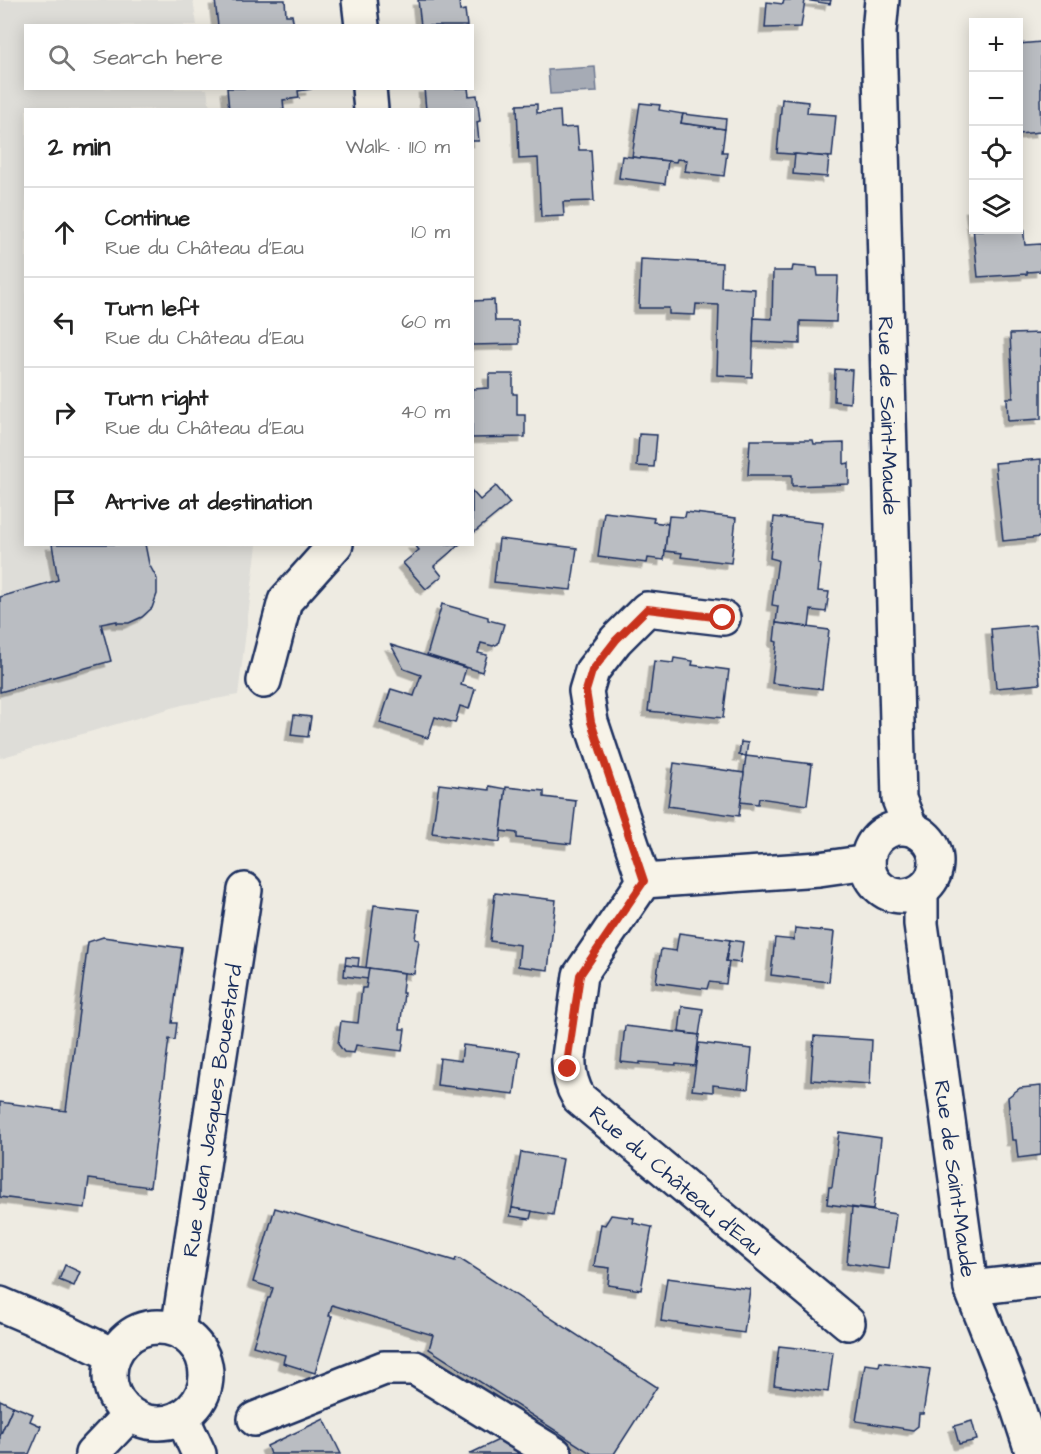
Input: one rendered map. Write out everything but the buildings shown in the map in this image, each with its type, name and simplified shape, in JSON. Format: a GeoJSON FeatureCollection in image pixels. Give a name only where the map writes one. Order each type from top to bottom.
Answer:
{"type":"FeatureCollection","features":[{"type":"Feature","properties":{"kind":"street"},"geometry":{"type":"LineString","coordinates":[[360,0],[362,24]]}},
{"type":"Feature","properties":{"kind":"street","name":"Rue de Saint-Maude"},"geometry":{"type":"LineString","coordinates":[[882,0],[879,32],[899,799],[910,829]]}},
{"type":"Feature","properties":{"kind":"street"},"geometry":{"type":"LineString","coordinates":[[369,90],[371,108]]}},
{"type":"Feature","properties":{"kind":"street"},"geometry":{"type":"LineString","coordinates":[[264,681],[285,601],[334,546]]}},
{"type":"Feature","properties":{"kind":"street"},"geometry":{"type":"LineString","coordinates":[[723,618],[647,609],[616,640],[592,671],[586,691],[591,722],[644,881],[819,869],[868,862]]}},
{"type":"Feature","properties":{"kind":"street"},"geometry":{"type":"LineString","coordinates":[[900,827],[910,829],[921,833],[929,841],[936,862],[934,873],[929,883],[921,891],[901,896],[890,894],[874,882],[869,872],[869,852],[881,834],[900,827]]}},
{"type":"Feature","properties":{"kind":"street","name":"Rue du Château d'Eau"},"geometry":{"type":"LineString","coordinates":[[644,881],[580,975],[568,1057],[568,1069],[574,1089],[579,1098],[848,1323]]}},
{"type":"Feature","properties":{"kind":"street","name":"Rue Jean Jasques Bouestard"},"geometry":{"type":"LineString","coordinates":[[178,1330],[245,890]]}},
{"type":"Feature","properties":{"kind":"street","name":"Rue de Saint-Maude"},"geometry":{"type":"LineString","coordinates":[[921,891],[921,924],[971,1288],[1016,1402],[1033,1454]]}},
{"type":"Feature","properties":{"kind":"street"},"geometry":{"type":"LineString","coordinates":[[971,1288],[1041,1280]]}},
{"type":"Feature","properties":{"kind":"street"},"geometry":{"type":"LineString","coordinates":[[0,1304],[113,1355]]}},
{"type":"Feature","properties":{"kind":"street"},"geometry":{"type":"LineString","coordinates":[[163,1326],[178,1330],[200,1351],[206,1365],[206,1380],[202,1395],[194,1408],[182,1417],[169,1422],[155,1424],[129,1415],[117,1403],[110,1388],[109,1371],[113,1355],[122,1341],[134,1332],[148,1327],[163,1326]]}},
{"type":"Feature","properties":{"kind":"street"},"geometry":{"type":"LineString","coordinates":[[255,1419],[384,1368],[415,1368],[555,1454]]}},
{"type":"Feature","properties":{"kind":"street"},"geometry":{"type":"LineString","coordinates":[[92,1454],[129,1415]]}},
{"type":"Feature","properties":{"kind":"street"},"geometry":{"type":"LineString","coordinates":[[182,1417],[200,1454]]}},
{"type":"Feature","properties":{"kind":"shaded area"},"geometry":{"type":"Polygon","coordinates":[[[0,0],[193,0],[197,24],[24,24],[24,90],[207,90],[210,108],[24,108],[24,546],[257,546],[238,695],[182,705],[0,758],[0,0]]]}},
{"type":"Feature","properties":{"kind":"shaded area"},"geometry":{"type":"Polygon","coordinates":[[[595,67],[597,92],[550,94],[548,70],[595,67]]]}},
{"type":"Feature","properties":{"kind":"route"},"geometry":{"type":"LineString","coordinates":[[568,1069],[580,975],[644,881],[591,722],[586,691],[592,671],[616,640],[647,609],[723,618]]}}]}
